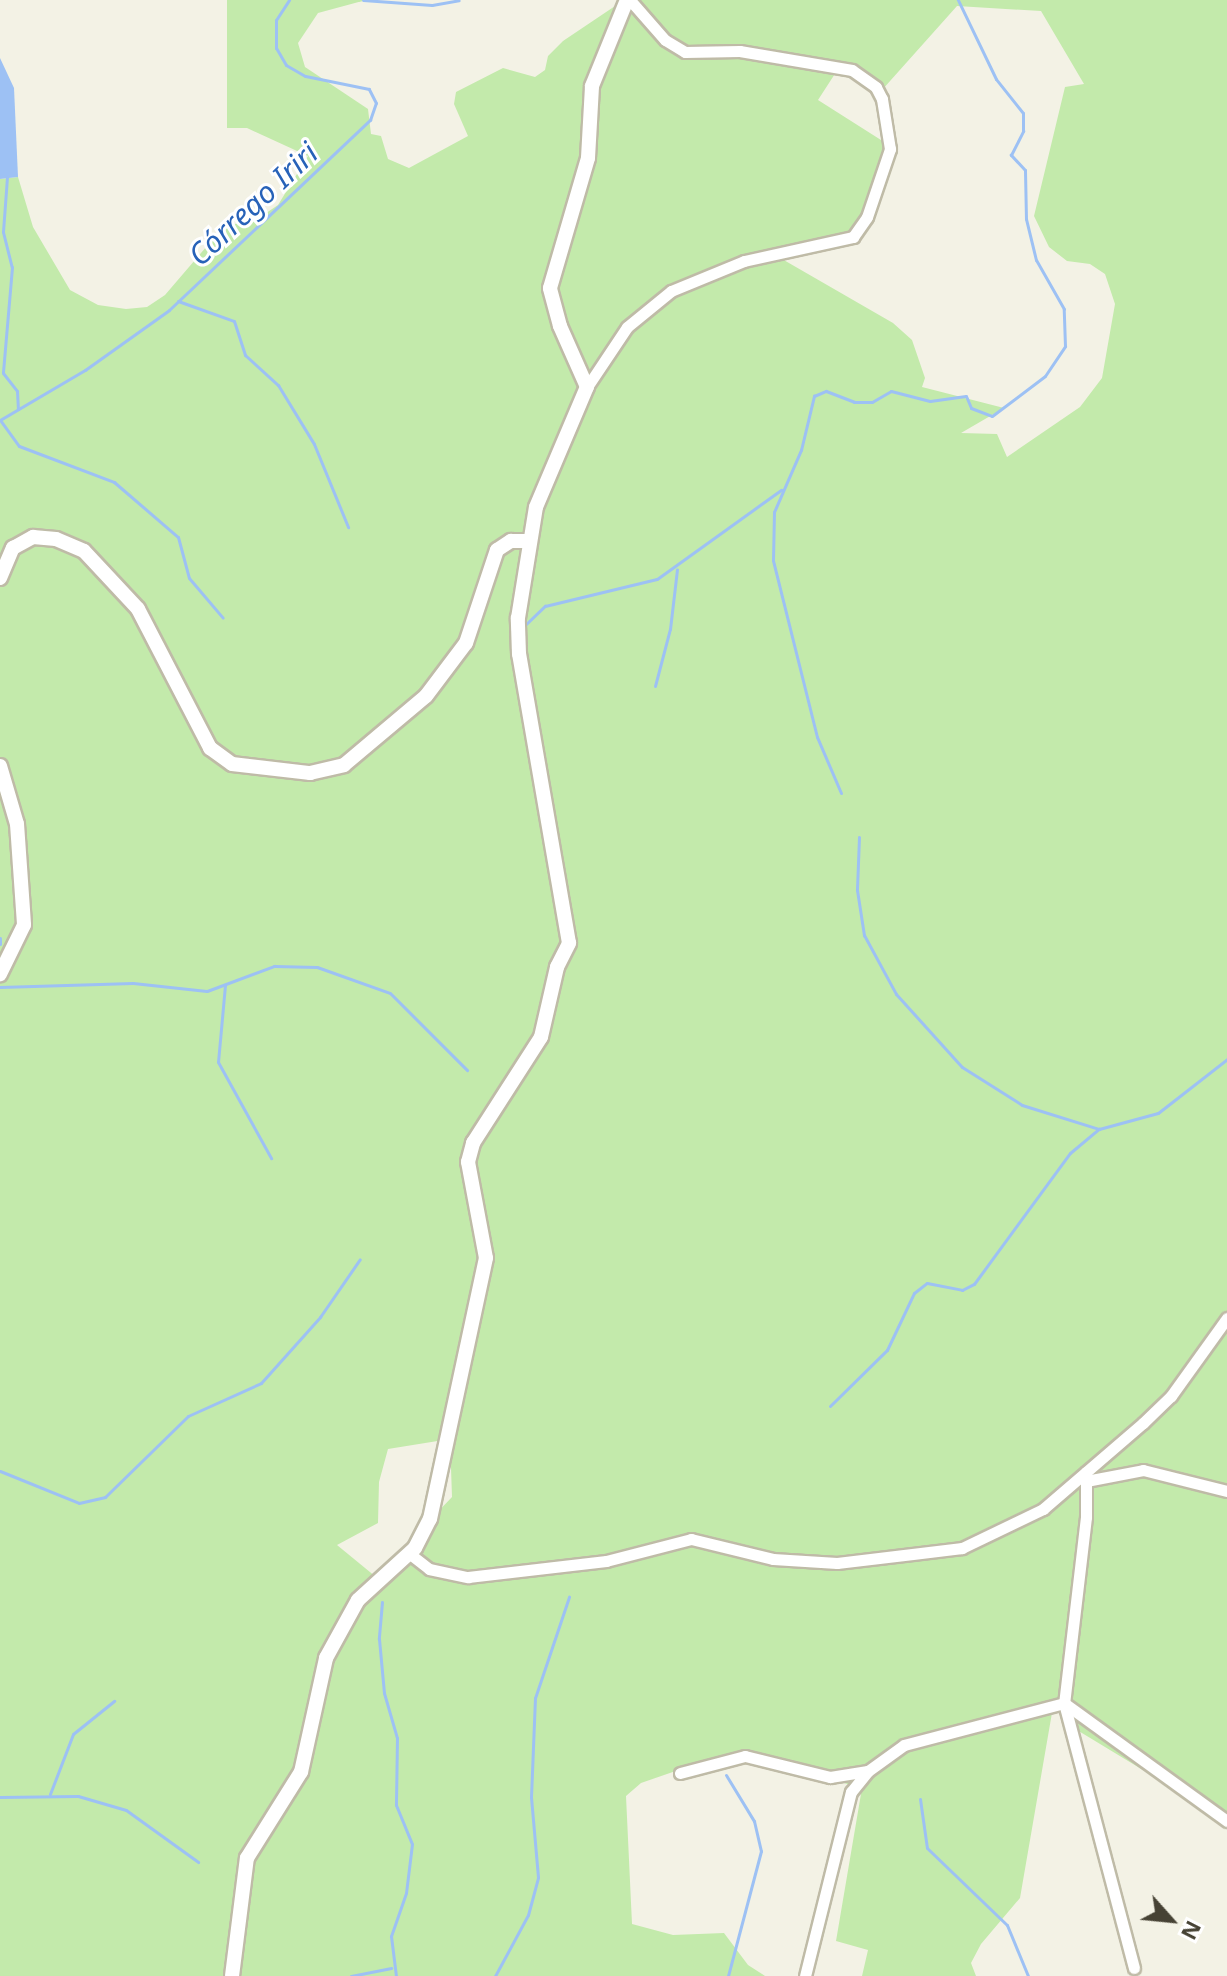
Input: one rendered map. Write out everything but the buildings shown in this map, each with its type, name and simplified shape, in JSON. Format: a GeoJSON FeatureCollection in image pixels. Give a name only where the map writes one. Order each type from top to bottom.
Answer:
{"type":"FeatureCollection","features":[{"type":"Feature","properties":{"kind":"street"},"geometry":{"type":"LineString","coordinates":[[232,1976],[247,1858],[301,1772],[326,1658],[358,1600],[410,1554],[430,1519],[486,1258],[468,1162],[473,1143],[541,1037],[557,967],[569,943],[519,654],[518,618],[530,541],[546,479],[587,387],[627,327],[671,291],[744,261],[853,237],[867,217],[890,149],[882,99],[876,87],[852,70],[763,54],[685,52],[665,40],[629,0],[592,86],[585,175],[550,288],[560,326],[587,387]]}},
{"type":"Feature","properties":{"kind":"street"},"geometry":{"type":"LineString","coordinates":[[0,578],[13,548],[33,537],[56,539],[84,551],[138,609],[184,705],[221,758],[248,767],[310,773],[344,765],[426,696],[466,643],[497,550],[511,541],[530,541]]}},
{"type":"Feature","properties":{"kind":"street"},"geometry":{"type":"LineString","coordinates":[[0,766],[17,824],[24,925],[0,974]]}},
{"type":"Feature","properties":{"kind":"street"},"geometry":{"type":"LineString","coordinates":[[410,1554],[429,1569],[468,1577],[584,1565],[691,1539],[773,1559],[881,1561],[962,1548],[994,1536],[1043,1509],[1086,1476],[1171,1396],[1227,1318]]}},
{"type":"Feature","properties":{"kind":"street"},"geometry":{"type":"LineString","coordinates":[[1086,1476],[1143,1470],[1227,1491]]}},
{"type":"Feature","properties":{"kind":"street"},"geometry":{"type":"LineString","coordinates":[[1086,1476],[1064,1703],[1134,1968]]}},
{"type":"Feature","properties":{"kind":"street"},"geometry":{"type":"LineString","coordinates":[[805,1976],[848,1799],[868,1771],[904,1745],[1064,1703]]}},
{"type":"Feature","properties":{"kind":"street"},"geometry":{"type":"LineString","coordinates":[[1064,1703],[1227,1821]]}},
{"type":"Feature","properties":{"kind":"street"},"geometry":{"type":"LineString","coordinates":[[680,1773],[745,1756],[830,1777],[868,1771]]}},
{"type":"Feature","properties":{"kind":"street"},"geometry":{"type":"LineString","coordinates":[[830,1777],[848,1799]]}},
{"type":"Feature","properties":{"kind":"green space"},"geometry":{"type":"Polygon","coordinates":[[[227,0],[366,0],[318,13],[298,43],[305,67],[368,109],[371,134],[381,136],[388,159],[409,168],[468,136],[454,104],[456,92],[503,68],[535,77],[545,70],[548,56],[563,41],[624,0],[1227,0],[1227,1821],[1077,1730],[1053,1707],[1020,1898],[981,1944],[971,1963],[976,1976],[862,1976],[868,1950],[836,1941],[862,1788],[760,1760],[719,1756],[641,1783],[626,1796],[632,1924],[673,1935],[724,1933],[748,1965],[765,1976],[0,1976],[0,179],[18,177],[33,227],[70,290],[98,305],[126,309],[147,307],[165,295],[225,225],[253,222],[278,205],[308,156],[247,128],[227,128],[227,0]],[[957,6],[882,90],[840,66],[818,100],[892,147],[865,227],[782,259],[893,323],[912,340],[925,378],[922,387],[1004,408],[961,433],[997,434],[1007,457],[1080,407],[1102,378],[1115,304],[1105,274],[1090,264],[1067,261],[1049,247],[1034,216],[1065,87],[1084,84],[1041,11],[957,6]],[[450,1439],[388,1449],[379,1482],[378,1523],[337,1545],[376,1577],[452,1497],[450,1439]]]}},
{"type":"Feature","properties":{"kind":"water"},"geometry":{"type":"Polygon","coordinates":[[[0,58],[14,88],[18,177],[0,179],[0,58]]]}},
{"type":"Feature","properties":{"kind":"waterway","name":"Córrego Iriri"},"geometry":{"type":"LineString","coordinates":[[0,420],[85,370],[169,310],[370,120],[376,103],[369,89],[305,76],[286,65],[276,48],[276,20],[289,0]]}},
{"type":"Feature","properties":{"kind":"waterway","name":"Córrego Iriri"},"geometry":{"type":"LineString","coordinates":[[363,0],[432,5],[459,0]]}},
{"type":"Feature","properties":{"kind":"waterway"},"geometry":{"type":"LineString","coordinates":[[841,793],[817,737],[773,560],[774,512],[801,450],[814,396],[826,391],[854,402],[872,402],[891,391],[930,401],[966,396],[971,408],[992,416],[1045,376],[1065,346],[1064,309],[1036,260],[1026,219],[1025,170],[1011,155],[1023,131],[1023,113],[996,79],[958,0]]}},
{"type":"Feature","properties":{"kind":"waterway"},"geometry":{"type":"LineString","coordinates":[[7,177],[3,232],[12,267],[3,373],[17,391],[18,409]]}},
{"type":"Feature","properties":{"kind":"waterway"},"geometry":{"type":"LineString","coordinates":[[178,301],[234,321],[245,355],[278,385],[314,444],[348,527]]}},
{"type":"Feature","properties":{"kind":"waterway"},"geometry":{"type":"LineString","coordinates":[[0,420],[19,446],[114,482],[178,537],[189,578],[223,618]]}},
{"type":"Feature","properties":{"kind":"waterway"},"geometry":{"type":"LineString","coordinates":[[525,625],[545,606],[657,579],[781,490]]}},
{"type":"Feature","properties":{"kind":"waterway"},"geometry":{"type":"LineString","coordinates":[[655,686],[670,629],[677,569]]}},
{"type":"Feature","properties":{"kind":"waterway"},"geometry":{"type":"LineString","coordinates":[[859,837],[857,890],[864,935],[896,994],[962,1067],[1022,1105],[1099,1129]]}},
{"type":"Feature","properties":{"kind":"waterway","name":"Córrego Iriri"},"geometry":{"type":"LineString","coordinates":[[0,938],[0,944]]}},
{"type":"Feature","properties":{"kind":"waterway"},"geometry":{"type":"LineString","coordinates":[[0,987],[133,983],[207,991],[274,966],[317,967],[390,993],[467,1070]]}},
{"type":"Feature","properties":{"kind":"waterway"},"geometry":{"type":"LineString","coordinates":[[225,985],[218,1062],[271,1158]]}},
{"type":"Feature","properties":{"kind":"waterway"},"geometry":{"type":"LineString","coordinates":[[830,1406],[887,1350],[914,1293],[927,1283],[962,1290],[974,1284],[1070,1153],[1099,1129],[1158,1113],[1227,1059]]}},
{"type":"Feature","properties":{"kind":"waterway"},"geometry":{"type":"LineString","coordinates":[[0,1471],[79,1503],[105,1497],[188,1416],[261,1383],[320,1317],[360,1259]]}},
{"type":"Feature","properties":{"kind":"waterway"},"geometry":{"type":"LineString","coordinates":[[495,1976],[528,1915],[538,1877],[531,1797],[535,1698],[569,1597]]}},
{"type":"Feature","properties":{"kind":"waterway"},"geometry":{"type":"LineString","coordinates":[[382,1602],[379,1639],[384,1693],[397,1738],[396,1805],[412,1844],[406,1893],[391,1936],[396,1976]]}},
{"type":"Feature","properties":{"kind":"waterway"},"geometry":{"type":"LineString","coordinates":[[50,1794],[73,1734],[114,1701]]}},
{"type":"Feature","properties":{"kind":"waterway"},"geometry":{"type":"LineString","coordinates":[[726,1775],[754,1821],[761,1851],[728,1976]]}},
{"type":"Feature","properties":{"kind":"waterway"},"geometry":{"type":"LineString","coordinates":[[0,1797],[78,1796],[126,1810],[198,1862]]}},
{"type":"Feature","properties":{"kind":"waterway"},"geometry":{"type":"LineString","coordinates":[[920,1799],[927,1848],[1007,1925],[1028,1976]]}},
{"type":"Feature","properties":{"kind":"waterway"},"geometry":{"type":"LineString","coordinates":[[351,1976],[391,1968]]}}]}
